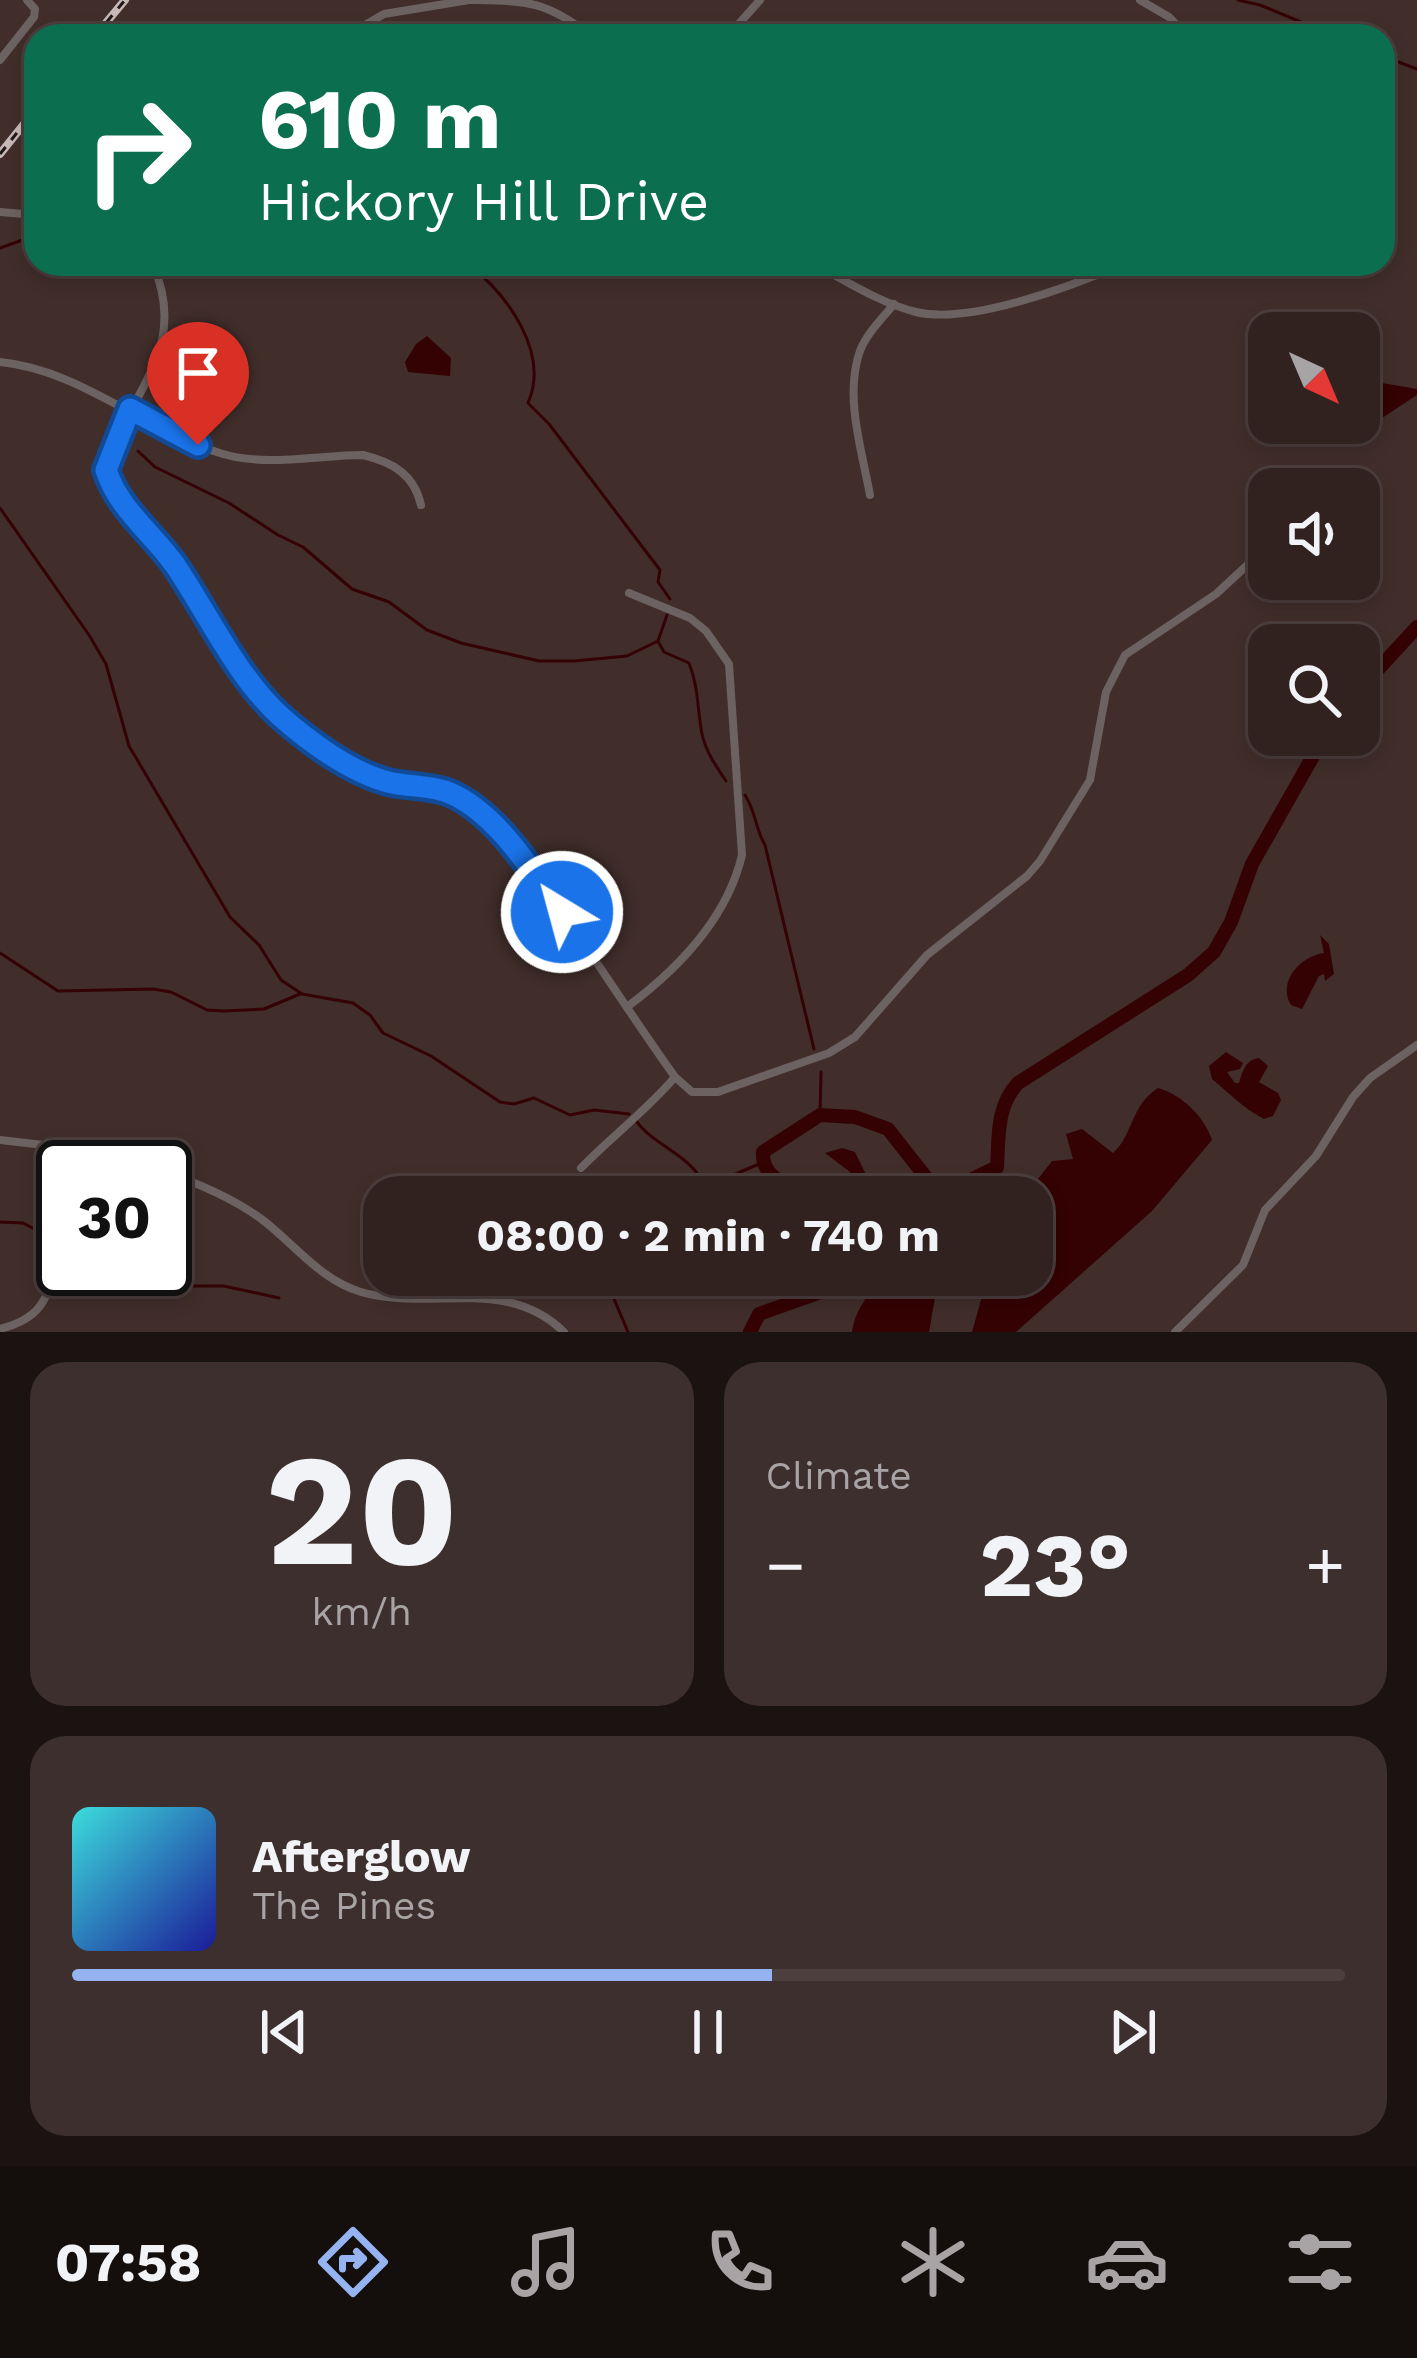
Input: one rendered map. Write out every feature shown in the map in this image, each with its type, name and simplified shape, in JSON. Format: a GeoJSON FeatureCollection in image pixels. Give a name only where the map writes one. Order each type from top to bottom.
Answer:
{"type":"FeatureCollection","features":[{"type":"Feature","properties":{"kind":"street"},"geometry":{"type":"LineString","coordinates":[[367,24],[384,14],[469,0],[529,1],[552,7],[575,24]]}},
{"type":"Feature","properties":{"kind":"street"},"geometry":{"type":"LineString","coordinates":[[739,24],[760,0]]}},
{"type":"Feature","properties":{"kind":"street"},"geometry":{"type":"LineString","coordinates":[[1141,0],[1176,24]]}},
{"type":"Feature","properties":{"kind":"street"},"geometry":{"type":"LineString","coordinates":[[0,60],[24,29]]}},
{"type":"Feature","properties":{"kind":"street"},"geometry":{"type":"LineString","coordinates":[[157,276],[165,302],[164,343],[106,470],[116,496],[173,563],[258,691],[298,730],[361,772],[387,782],[446,791],[465,801],[502,835],[674,1077],[692,1092],[718,1092],[829,1053],[855,1037],[927,956],[1027,876],[1090,780],[1106,692],[1125,655],[1216,594],[1248,564]]}},
{"type":"Feature","properties":{"kind":"street"},"geometry":{"type":"LineString","coordinates":[[838,276],[915,312],[954,316],[1096,276]]}},
{"type":"Feature","properties":{"kind":"street"},"geometry":{"type":"LineString","coordinates":[[870,495],[856,421],[856,372],[860,351],[895,304]]}},
{"type":"Feature","properties":{"kind":"street"},"geometry":{"type":"LineString","coordinates":[[0,362],[38,369],[198,445],[243,459],[363,454],[378,459],[408,476],[417,486],[422,505]]}},
{"type":"Feature","properties":{"kind":"street"},"geometry":{"type":"LineString","coordinates":[[627,1007],[682,962],[736,878],[742,854],[729,664],[706,631],[690,618],[628,593]]}},
{"type":"Feature","properties":{"kind":"street"},"geometry":{"type":"LineString","coordinates":[[1174,1332],[1243,1265],[1264,1210],[1298,1179],[1370,1078],[1417,1045]]}},
{"type":"Feature","properties":{"kind":"street"},"geometry":{"type":"LineString","coordinates":[[581,1168],[640,1109],[658,1098],[674,1077]]}},
{"type":"Feature","properties":{"kind":"street"},"geometry":{"type":"LineString","coordinates":[[0,1140],[36,1144]]}},
{"type":"Feature","properties":{"kind":"street"},"geometry":{"type":"LineString","coordinates":[[192,1184],[250,1211],[348,1287],[394,1298],[505,1300],[544,1314],[564,1332]]}},
{"type":"Feature","properties":{"kind":"street"},"geometry":{"type":"LineString","coordinates":[[0,1329],[25,1322],[43,1307],[47,1296]]}},
{"type":"Feature","properties":{"kind":"shaded area"},"geometry":{"type":"Polygon","coordinates":[[[427,336],[451,358],[450,376],[408,372],[405,362],[427,336]]]}},
{"type":"Feature","properties":{"kind":"shaded area"},"geometry":{"type":"Polygon","coordinates":[[[1380,383],[1417,389],[1417,395],[1380,419],[1380,383]]]}},
{"type":"Feature","properties":{"kind":"shaded area"},"geometry":{"type":"Polygon","coordinates":[[[1320,935],[1329,944],[1334,974],[1325,981],[1324,974],[1319,976],[1302,1009],[1291,1005],[1287,996],[1289,979],[1307,959],[1324,953],[1320,935]]]}},
{"type":"Feature","properties":{"kind":"shaded area"},"geometry":{"type":"Polygon","coordinates":[[[1226,1052],[1243,1063],[1240,1069],[1227,1072],[1235,1083],[1251,1061],[1259,1058],[1268,1066],[1259,1082],[1281,1100],[1273,1116],[1256,1115],[1212,1079],[1209,1066],[1226,1052]]]}},
{"type":"Feature","properties":{"kind":"shaded area"},"geometry":{"type":"Polygon","coordinates":[[[1158,1088],[1175,1096],[1204,1123],[1212,1140],[1152,1211],[1016,1332],[972,1332],[982,1296],[1053,1296],[1053,1176],[1040,1176],[1052,1161],[1073,1159],[1066,1134],[1082,1129],[1113,1153],[1158,1088]]]}},
{"type":"Feature","properties":{"kind":"shaded area"},"geometry":{"type":"Polygon","coordinates":[[[842,1148],[855,1152],[867,1176],[854,1176],[825,1153],[842,1148]]]}},
{"type":"Feature","properties":{"kind":"shaded area"},"geometry":{"type":"Polygon","coordinates":[[[867,1296],[935,1296],[929,1332],[852,1332],[867,1296]]]}},
{"type":"Feature","properties":{"kind":"waterway"},"geometry":{"type":"LineString","coordinates":[[1238,0],[1306,24]]}},
{"type":"Feature","properties":{"kind":"waterway"},"geometry":{"type":"LineString","coordinates":[[1395,61],[1417,69]]}},
{"type":"Feature","properties":{"kind":"waterway"},"geometry":{"type":"LineString","coordinates":[[0,248],[24,239]]}},
{"type":"Feature","properties":{"kind":"waterway"},"geometry":{"type":"LineString","coordinates":[[482,276],[510,308],[529,345],[534,365],[528,403],[660,570],[658,582],[670,599]]}},
{"type":"Feature","properties":{"kind":"waterway"},"geometry":{"type":"LineString","coordinates":[[138,451],[155,467],[303,547],[352,589],[389,602],[427,630],[461,643],[539,661],[627,656],[658,641],[667,615]]}},
{"type":"Feature","properties":{"kind":"waterway"},"geometry":{"type":"LineString","coordinates":[[0,508],[106,664],[129,746],[230,917],[259,945],[281,980],[302,994],[353,1003],[383,1033],[431,1056],[500,1102],[514,1104],[534,1098],[570,1115],[594,1110],[629,1114]]}},
{"type":"Feature","properties":{"kind":"waterway"},"geometry":{"type":"LineString","coordinates":[[1380,667],[1417,627]]}},
{"type":"Feature","properties":{"kind":"waterway"},"geometry":{"type":"LineString","coordinates":[[659,643],[664,652],[689,663],[704,741],[726,781]]}},
{"type":"Feature","properties":{"kind":"waterway"},"geometry":{"type":"LineString","coordinates":[[978,1176],[997,1167],[1002,1112],[1018,1083],[1188,975],[1214,952],[1231,922],[1252,864],[1313,756]]}},
{"type":"Feature","properties":{"kind":"waterway"},"geometry":{"type":"LineString","coordinates":[[745,795],[765,845],[814,1049]]}},
{"type":"Feature","properties":{"kind":"waterway"},"geometry":{"type":"LineString","coordinates":[[0,953],[58,991],[153,989],[171,992],[207,1010],[224,1011],[264,1009],[300,994]]}},
{"type":"Feature","properties":{"kind":"waterway"},"geometry":{"type":"LineString","coordinates":[[820,1115],[821,1072]]}},
{"type":"Feature","properties":{"kind":"waterway"},"geometry":{"type":"LineString","coordinates":[[774,1176],[766,1168],[763,1152],[820,1115],[855,1117],[888,1129],[925,1176]]}},
{"type":"Feature","properties":{"kind":"waterway"},"geometry":{"type":"LineString","coordinates":[[635,1119],[691,1166],[705,1187],[759,1164],[763,1152]]}},
{"type":"Feature","properties":{"kind":"waterway"},"geometry":{"type":"LineString","coordinates":[[0,1222],[23,1223],[36,1230]]}},
{"type":"Feature","properties":{"kind":"waterway"},"geometry":{"type":"LineString","coordinates":[[192,1286],[224,1286],[279,1298]]}},
{"type":"Feature","properties":{"kind":"waterway"},"geometry":{"type":"LineString","coordinates":[[613,1296],[628,1332]]}},
{"type":"Feature","properties":{"kind":"waterway"},"geometry":{"type":"LineString","coordinates":[[750,1332],[759,1314],[810,1296]]}},
{"type":"Feature","properties":{"kind":"railway"},"geometry":{"type":"LineString","coordinates":[[105,24],[125,0]]}},
{"type":"Feature","properties":{"kind":"railway"},"geometry":{"type":"LineString","coordinates":[[0,154],[24,124]]}},
{"type":"Feature","properties":{"kind":"route"},"geometry":{"type":"LineString","coordinates":[[198,445],[130,409],[106,470],[116,496],[155,538],[258,691],[298,730],[361,772],[387,782],[446,791],[465,801],[502,835],[562,912]]}}]}
